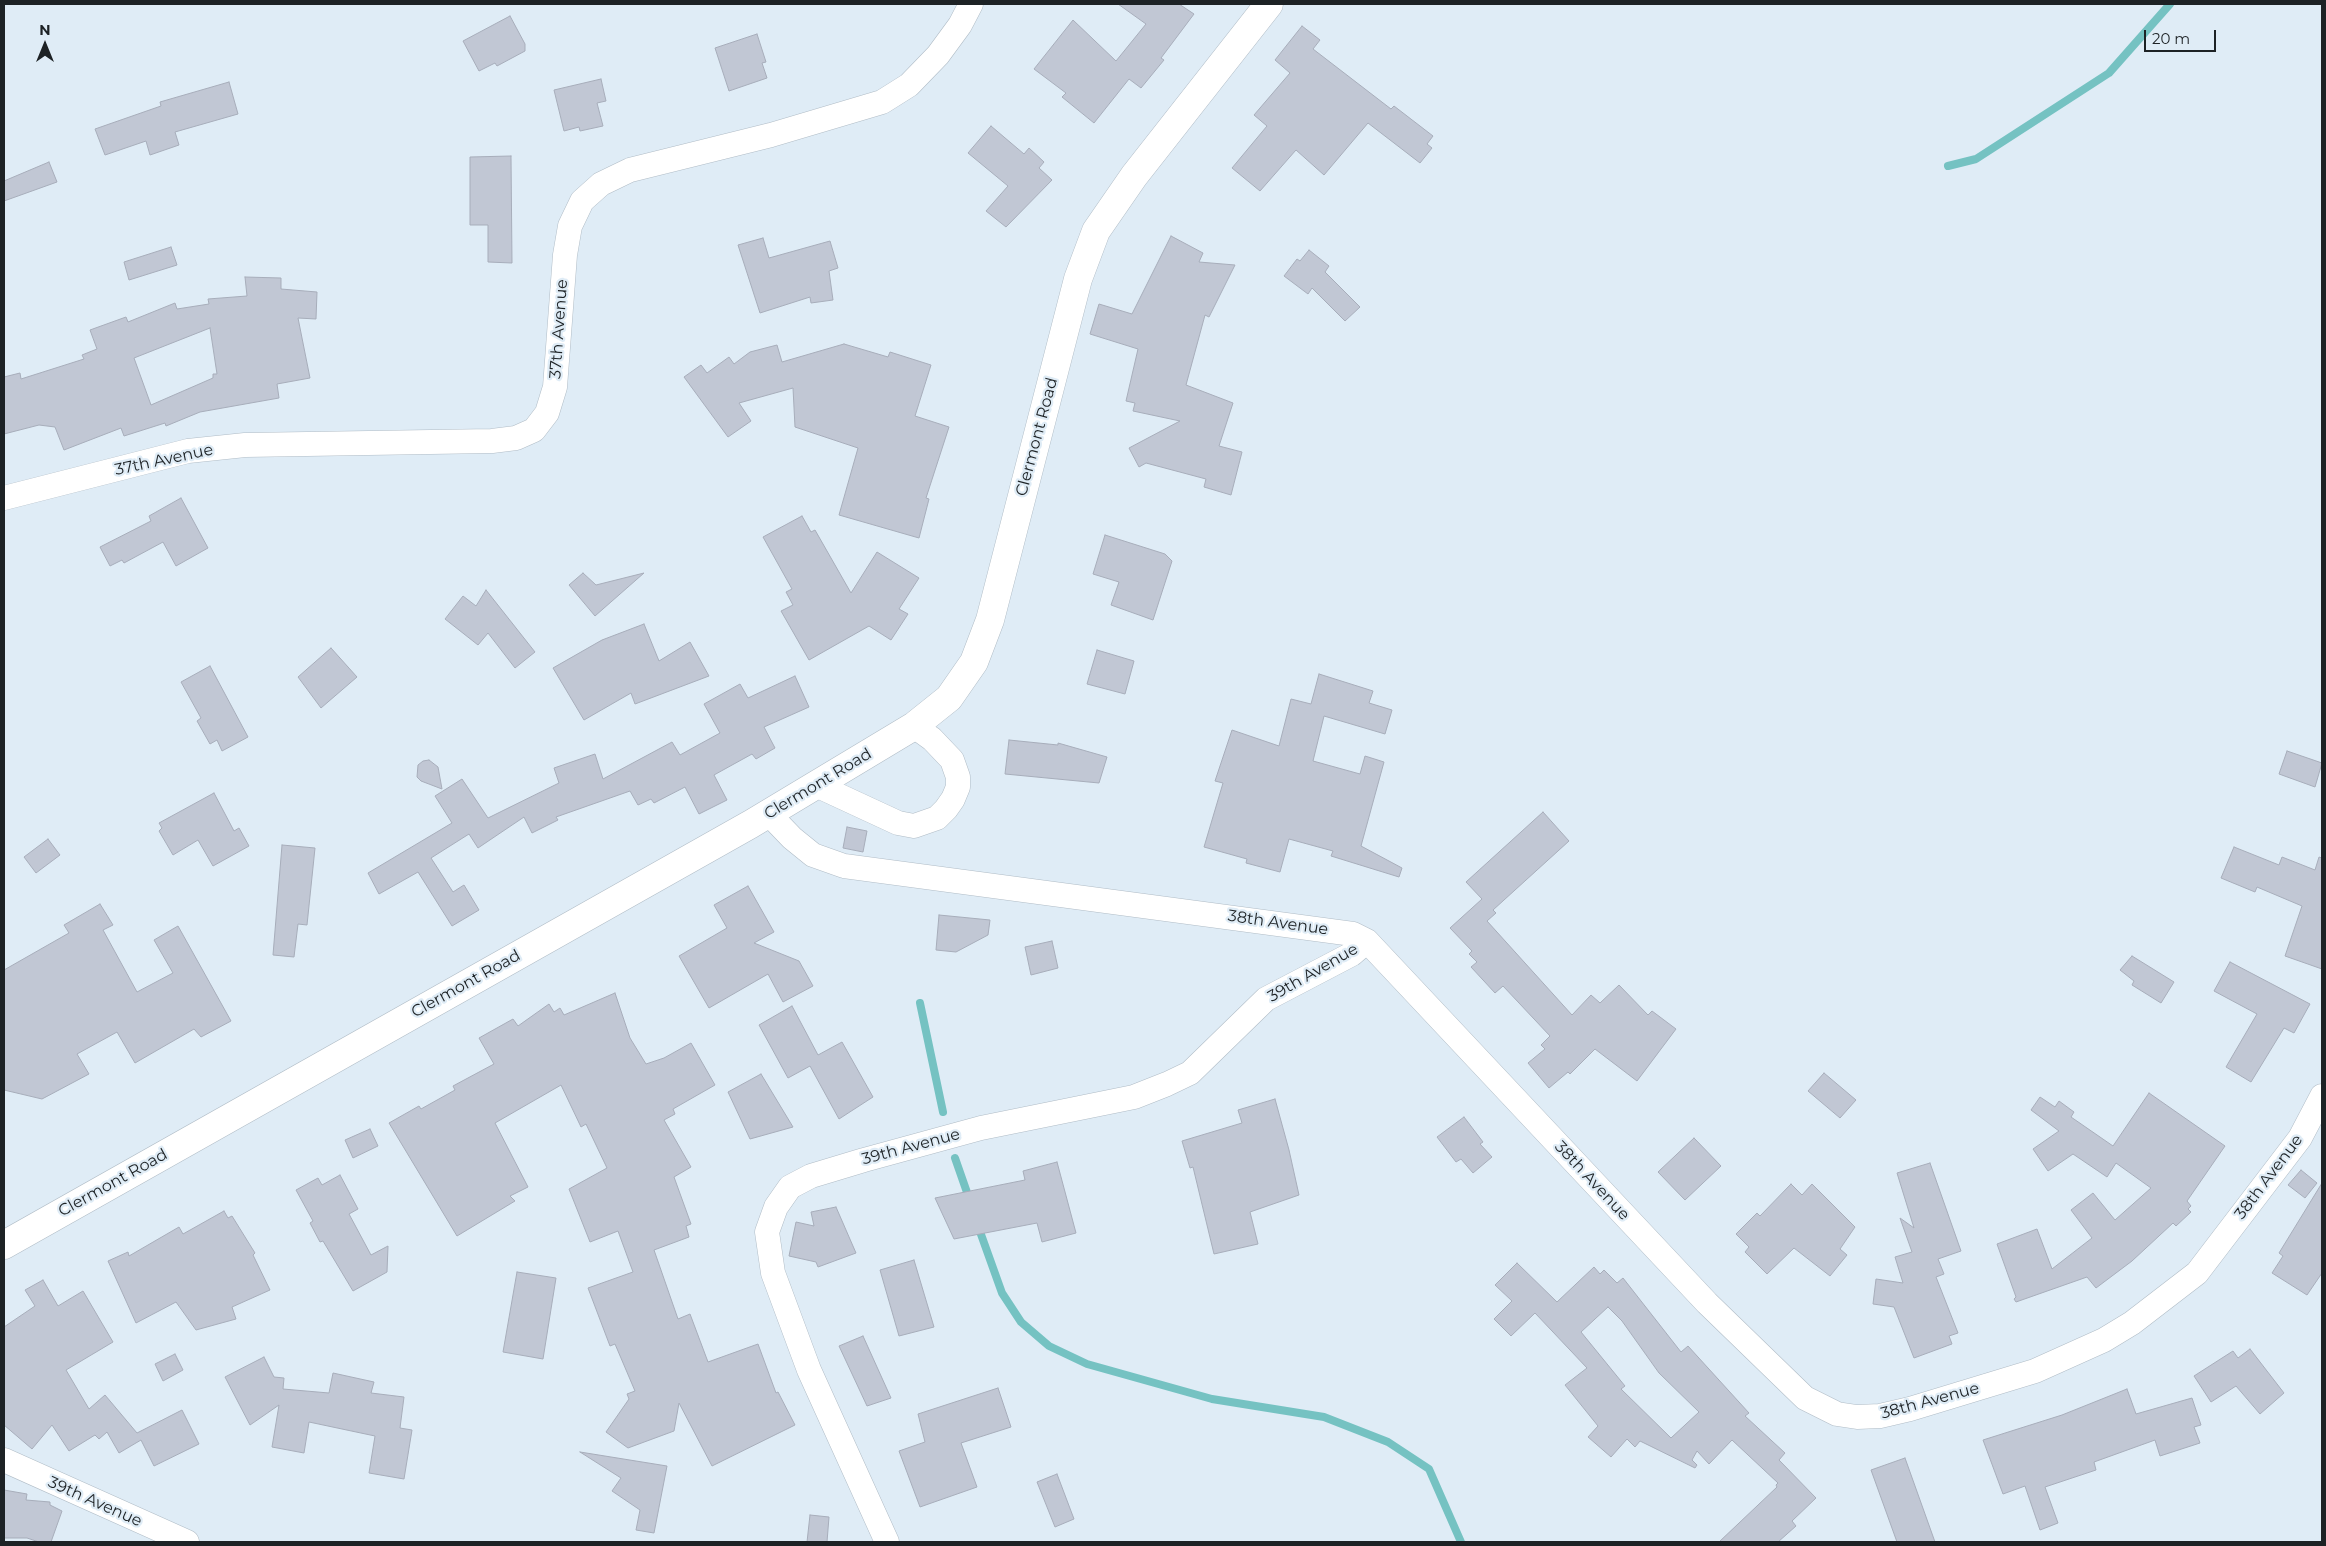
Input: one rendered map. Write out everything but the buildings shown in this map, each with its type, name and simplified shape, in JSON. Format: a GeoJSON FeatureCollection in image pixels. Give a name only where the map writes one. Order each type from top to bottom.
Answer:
{"type":"FeatureCollection","features":[{"type":"Feature","properties":{"kind":"street","name":"37th Avenue"},"geometry":{"type":"LineString","coordinates":[[4,498],[198,450],[245,444],[492,441],[516,438],[534,430],[547,413],[555,388],[565,255],[570,226],[582,201],[601,184],[630,170],[771,135],[882,102],[909,85],[938,55],[960,25],[971,4]]}},
{"type":"Feature","properties":{"kind":"street","name":"Clermont Road"},"geometry":{"type":"LineString","coordinates":[[4,1244],[768,813],[914,726],[949,698],[974,662],[981,647],[1078,278],[1096,231],[1134,176],[1269,4]]}},
{"type":"Feature","properties":{"kind":"street"},"geometry":{"type":"LineString","coordinates":[[816,785],[898,823],[914,826],[928,823],[937,818],[946,810],[953,798],[958,787],[958,777],[952,760],[932,739],[914,726]]}},
{"type":"Feature","properties":{"kind":"street","name":"38th Avenue"},"geometry":{"type":"LineString","coordinates":[[768,813],[792,838],[813,855],[844,866],[1353,934],[1367,941],[1707,1303],[1805,1398],[1827,1411],[1844,1415],[1858,1417],[1880,1416],[1910,1409],[2035,1371],[2104,1340],[2132,1323],[2197,1273],[2300,1138],[2322,1096]]}},
{"type":"Feature","properties":{"kind":"street","name":"39th Avenue"},"geometry":{"type":"LineString","coordinates":[[888,1542],[809,1370],[773,1273],[767,1232],[776,1207],[790,1187],[811,1176],[981,1128],[1134,1097],[1167,1084],[1190,1073],[1266,999],[1352,954],[1367,941]]}},
{"type":"Feature","properties":{"kind":"street","name":"39th Avenue"},"geometry":{"type":"LineString","coordinates":[[4,1460],[187,1542]]}},
{"type":"Feature","properties":{"kind":"waterway"},"geometry":{"type":"LineString","coordinates":[[1948,166],[1976,159],[2109,73],[2170,4]]}},
{"type":"Feature","properties":{"kind":"waterway"},"geometry":{"type":"LineString","coordinates":[[920,1003],[943,1112]]}},
{"type":"Feature","properties":{"kind":"waterway"},"geometry":{"type":"LineString","coordinates":[[955,1158],[970,1201]]}},
{"type":"Feature","properties":{"kind":"waterway"},"geometry":{"type":"LineString","coordinates":[[978,1226],[1002,1293],[1021,1322],[1049,1346],[1087,1364],[1212,1399],[1324,1417],[1388,1442],[1429,1469],[1461,1542]]}}]}
